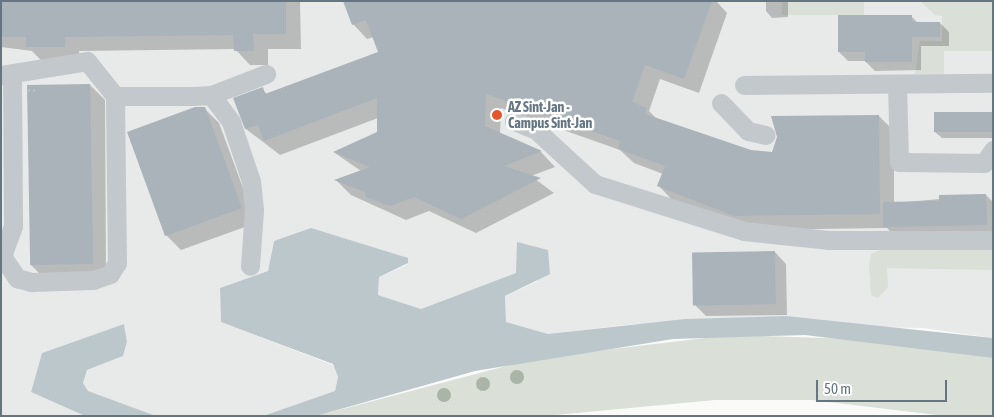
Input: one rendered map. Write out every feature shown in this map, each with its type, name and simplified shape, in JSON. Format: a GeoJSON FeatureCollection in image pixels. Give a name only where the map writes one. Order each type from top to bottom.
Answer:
{"type":"FeatureCollection","features":[{"type":"Feature","properties":{"kind":"lane"},"geometry":{"type":"LineString","coordinates":[[88,61],[115,96],[117,263],[110,274],[93,280],[31,282],[17,278],[2,256],[13,226],[7,75],[88,61]]}},
{"type":"Feature","properties":{"kind":"lane"},"geometry":{"type":"LineString","coordinates":[[115,96],[211,95],[266,74]]}},
{"type":"Feature","properties":{"kind":"lane"},"geometry":{"type":"LineString","coordinates":[[744,85],[993,83]]}},
{"type":"Feature","properties":{"kind":"lane"},"geometry":{"type":"LineString","coordinates":[[897,84],[899,162],[984,163],[993,150]]}},
{"type":"Feature","properties":{"kind":"lane"},"geometry":{"type":"LineString","coordinates":[[211,95],[231,122],[251,180],[254,210],[250,266]]}},
{"type":"Feature","properties":{"kind":"lane"},"geometry":{"type":"LineString","coordinates":[[721,103],[748,131],[766,135]]}},
{"type":"Feature","properties":{"kind":"lane"},"geometry":{"type":"LineString","coordinates":[[514,121],[536,130],[595,184],[744,231],[828,240],[993,240]]}},
{"type":"Feature","properties":{"kind":"shaded area","name":"AZ Sint-Jan - Campus Sint-Jan"},"geometry":{"type":"Polygon","coordinates":[[[1,1],[993,1],[993,338],[923,328],[634,324],[548,334],[506,322],[505,296],[538,281],[516,273],[421,309],[378,295],[379,277],[408,264],[274,241],[268,271],[220,288],[221,322],[333,365],[338,377],[335,391],[263,416],[156,416],[87,391],[83,383],[87,370],[123,356],[127,342],[124,324],[42,353],[31,392],[85,416],[1,416],[1,1]]]}},
{"type":"Feature","properties":{"kind":"shaded area"},"geometry":{"type":"Polygon","coordinates":[[[782,1],[864,1],[864,15],[782,15],[782,1]]]}},
{"type":"Feature","properties":{"kind":"shaded area"},"geometry":{"type":"Polygon","coordinates":[[[920,1],[993,1],[993,51],[944,51],[944,74],[915,74],[920,41],[942,41],[942,16],[935,15],[920,1]]]}},
{"type":"Feature","properties":{"kind":"shaded area"},"geometry":{"type":"Polygon","coordinates":[[[311,228],[408,258],[408,263],[379,277],[378,295],[421,309],[516,273],[517,242],[548,250],[550,274],[505,296],[506,322],[548,334],[685,319],[786,316],[993,338],[993,358],[805,335],[673,339],[475,371],[316,416],[263,416],[335,391],[338,377],[333,364],[221,322],[220,288],[268,271],[274,241],[311,228]]]}},
{"type":"Feature","properties":{"kind":"shaded area"},"geometry":{"type":"Polygon","coordinates":[[[886,247],[993,247],[993,270],[887,268],[888,287],[878,298],[871,295],[869,266],[871,254],[886,247]]]}},
{"type":"Feature","properties":{"kind":"shaded area"},"geometry":{"type":"Polygon","coordinates":[[[124,324],[127,342],[123,356],[87,370],[83,383],[88,391],[156,416],[85,416],[31,392],[42,353],[124,324]]]}},
{"type":"Feature","properties":{"kind":"shaded area"},"geometry":{"type":"Polygon","coordinates":[[[730,335],[854,339],[993,358],[993,416],[945,416],[812,400],[715,400],[545,416],[316,416],[537,358],[730,335]]]}},
{"type":"Feature","properties":{"kind":"building"},"geometry":{"type":"Polygon","coordinates":[[[1,1],[286,1],[286,34],[253,34],[254,51],[234,51],[233,35],[65,37],[65,47],[26,47],[26,37],[1,37],[1,1]]]}},
{"type":"Feature","properties":{"kind":"building"},"geometry":{"type":"Polygon","coordinates":[[[343,1],[712,1],[684,79],[645,65],[632,102],[647,108],[645,114],[751,150],[772,152],[777,137],[771,116],[879,115],[880,214],[734,216],[657,186],[665,166],[618,149],[620,141],[486,94],[485,126],[542,151],[504,166],[541,178],[461,219],[414,197],[390,206],[366,197],[365,192],[334,180],[370,167],[333,152],[377,132],[377,98],[264,141],[258,125],[245,129],[233,98],[263,87],[265,94],[378,52],[366,20],[352,25],[343,1]]]}},
{"type":"Feature","properties":{"kind":"building"},"geometry":{"type":"Polygon","coordinates":[[[838,15],[912,15],[912,22],[940,22],[940,37],[912,37],[912,62],[865,62],[865,52],[838,52],[838,15]]]}},
{"type":"Feature","properties":{"kind":"building"},"geometry":{"type":"Polygon","coordinates":[[[90,84],[93,264],[30,265],[27,85],[90,84]]]}},
{"type":"Feature","properties":{"kind":"building"},"geometry":{"type":"Polygon","coordinates":[[[195,107],[205,107],[242,208],[165,236],[127,132],[195,107]]]}},
{"type":"Feature","properties":{"kind":"building"},"geometry":{"type":"Polygon","coordinates":[[[934,112],[993,112],[993,132],[934,132],[934,112]]]}},
{"type":"Feature","properties":{"kind":"building"},"geometry":{"type":"Polygon","coordinates":[[[986,194],[987,225],[883,227],[883,202],[939,201],[939,195],[986,194]]]}},
{"type":"Feature","properties":{"kind":"building"},"geometry":{"type":"Polygon","coordinates":[[[775,251],[776,304],[693,305],[692,252],[775,251]]]}},
{"type":"Feature","properties":{"kind":"place","name":"AZ Sint-Jan - Campus Sint-Jan"},"geometry":{"type":"Point","coordinates":[497,115]}}]}
